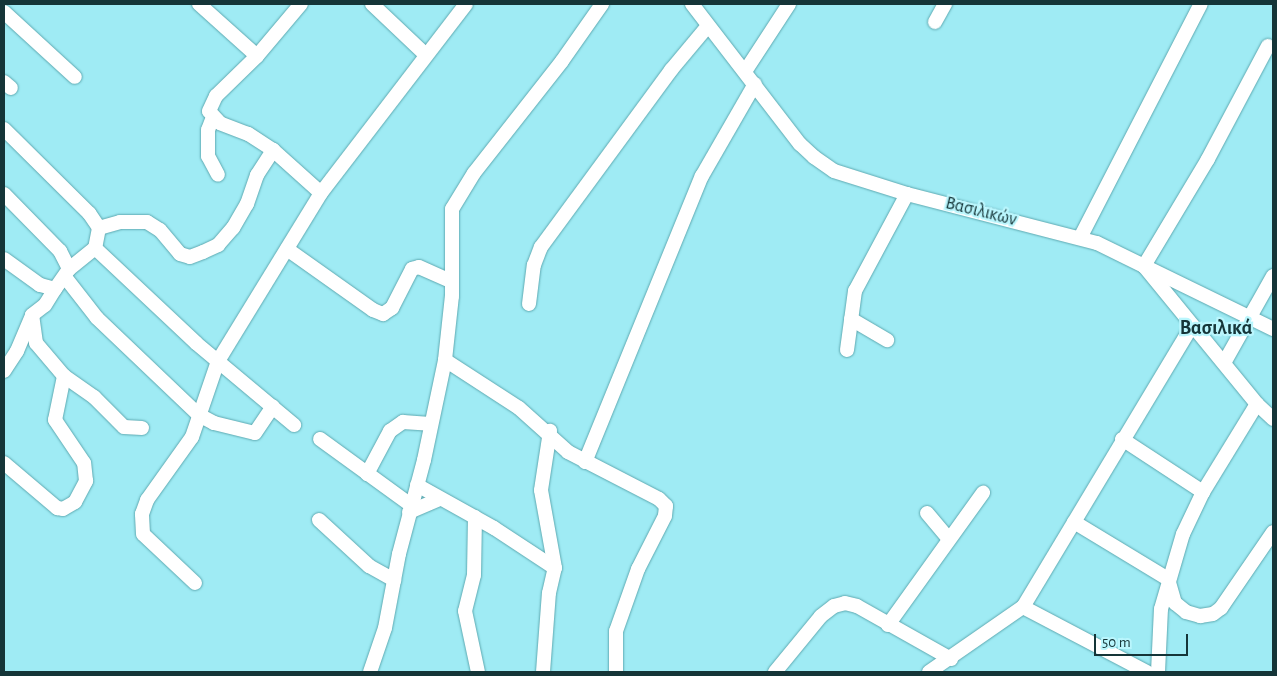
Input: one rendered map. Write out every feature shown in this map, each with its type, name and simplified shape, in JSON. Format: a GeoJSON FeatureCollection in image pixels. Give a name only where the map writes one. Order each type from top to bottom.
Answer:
{"type":"FeatureCollection","features":[{"type":"Feature","properties":{"kind":"street"},"geometry":{"type":"LineString","coordinates":[[199,4],[257,56]]}},
{"type":"Feature","properties":{"kind":"street"},"geometry":{"type":"LineString","coordinates":[[301,4],[257,56],[211,103],[209,111],[213,118],[273,150],[321,193]]}},
{"type":"Feature","properties":{"kind":"street"},"geometry":{"type":"LineString","coordinates":[[372,4],[426,55]]}},
{"type":"Feature","properties":{"kind":"street"},"geometry":{"type":"LineString","coordinates":[[195,583],[150,544],[143,534],[141,522],[147,500],[192,437],[218,361],[321,193],[466,4]]}},
{"type":"Feature","properties":{"kind":"street"},"geometry":{"type":"LineString","coordinates":[[370,672],[385,628],[394,580],[445,360],[452,282],[452,208],[457,197],[602,4]]}},
{"type":"Feature","properties":{"kind":"street","name":"Βασιλικών"},"geometry":{"type":"LineString","coordinates":[[692,4],[707,27],[746,70],[794,136],[814,158],[834,171],[906,194],[1080,238],[1116,250],[1144,266],[1257,404],[1273,419]]}},
{"type":"Feature","properties":{"kind":"street"},"geometry":{"type":"LineString","coordinates":[[746,70],[789,4]]}},
{"type":"Feature","properties":{"kind":"street"},"geometry":{"type":"LineString","coordinates":[[935,22],[944,4]]}},
{"type":"Feature","properties":{"kind":"street"},"geometry":{"type":"LineString","coordinates":[[1080,238],[1201,4]]}},
{"type":"Feature","properties":{"kind":"street"},"geometry":{"type":"LineString","coordinates":[[4,12],[75,77]]}},
{"type":"Feature","properties":{"kind":"street"},"geometry":{"type":"LineString","coordinates":[[529,304],[534,266],[541,247],[671,70],[707,27]]}},
{"type":"Feature","properties":{"kind":"street"},"geometry":{"type":"LineString","coordinates":[[1268,46],[1208,158],[1144,266],[1252,316],[1273,329]]}},
{"type":"Feature","properties":{"kind":"street"},"geometry":{"type":"LineString","coordinates":[[585,462],[702,176],[755,84]]}},
{"type":"Feature","properties":{"kind":"street"},"geometry":{"type":"LineString","coordinates":[[213,118],[208,130],[208,156],[218,175]]}},
{"type":"Feature","properties":{"kind":"street"},"geometry":{"type":"LineString","coordinates":[[4,129],[89,213],[99,228],[95,248],[67,273],[54,289],[45,305],[32,315],[17,351],[4,371]]}},
{"type":"Feature","properties":{"kind":"street"},"geometry":{"type":"LineString","coordinates":[[99,228],[120,222],[147,222],[160,230],[180,254],[190,257],[203,252],[218,245],[233,228],[247,204],[257,175],[273,150]]}},
{"type":"Feature","properties":{"kind":"street"},"geometry":{"type":"LineString","coordinates":[[4,194],[60,252],[67,273],[97,318],[199,415],[214,423],[255,433],[273,406]]}},
{"type":"Feature","properties":{"kind":"street"},"geometry":{"type":"LineString","coordinates":[[847,350],[855,291],[906,194]]}},
{"type":"Feature","properties":{"kind":"street"},"geometry":{"type":"LineString","coordinates":[[95,248],[117,272],[294,425]]}},
{"type":"Feature","properties":{"kind":"street"},"geometry":{"type":"LineString","coordinates":[[287,249],[373,310],[383,314],[392,308],[412,269],[419,267],[452,282]]}},
{"type":"Feature","properties":{"kind":"street"},"geometry":{"type":"LineString","coordinates":[[4,259],[40,285],[54,289]]}},
{"type":"Feature","properties":{"kind":"street"},"geometry":{"type":"LineString","coordinates":[[1224,363],[1273,276]]}},
{"type":"Feature","properties":{"kind":"street"},"geometry":{"type":"LineString","coordinates":[[32,315],[36,343],[64,376],[94,397],[124,427],[142,428]]}},
{"type":"Feature","properties":{"kind":"street"},"geometry":{"type":"LineString","coordinates":[[851,318],[888,340]]}},
{"type":"Feature","properties":{"kind":"street"},"geometry":{"type":"LineString","coordinates":[[929,672],[951,659],[1023,607],[1122,439],[1192,326]]}},
{"type":"Feature","properties":{"kind":"street"},"geometry":{"type":"LineString","coordinates":[[445,360],[512,403],[585,462],[659,499],[666,506],[665,516],[638,569],[616,631],[616,672]]}},
{"type":"Feature","properties":{"kind":"street"},"geometry":{"type":"LineString","coordinates":[[4,463],[57,508],[64,509],[75,502],[86,482],[86,472],[68,435],[55,420],[64,376]]}},
{"type":"Feature","properties":{"kind":"street"},"geometry":{"type":"LineString","coordinates":[[1158,672],[1158,629],[1168,579],[1203,492],[1257,404]]}},
{"type":"Feature","properties":{"kind":"street"},"geometry":{"type":"LineString","coordinates":[[367,474],[390,431],[403,422],[430,424]]}},
{"type":"Feature","properties":{"kind":"street"},"geometry":{"type":"LineString","coordinates":[[543,672],[548,600],[555,568],[541,490],[549,433]]}},
{"type":"Feature","properties":{"kind":"street"},"geometry":{"type":"LineString","coordinates":[[320,439],[410,509]]}},
{"type":"Feature","properties":{"kind":"street"},"geometry":{"type":"LineString","coordinates":[[1122,439],[1203,492]]}},
{"type":"Feature","properties":{"kind":"street"},"geometry":{"type":"LineString","coordinates":[[417,485],[439,499],[475,517],[555,568]]}},
{"type":"Feature","properties":{"kind":"street"},"geometry":{"type":"LineString","coordinates":[[888,624],[983,492]]}},
{"type":"Feature","properties":{"kind":"street"},"geometry":{"type":"LineString","coordinates":[[410,509],[439,499]]}},
{"type":"Feature","properties":{"kind":"street"},"geometry":{"type":"LineString","coordinates":[[926,513],[949,539]]}},
{"type":"Feature","properties":{"kind":"street"},"geometry":{"type":"LineString","coordinates":[[475,517],[474,576],[465,611],[478,672]]}},
{"type":"Feature","properties":{"kind":"street"},"geometry":{"type":"LineString","coordinates":[[319,520],[368,566],[394,580]]}},
{"type":"Feature","properties":{"kind":"street"},"geometry":{"type":"LineString","coordinates":[[1074,522],[1168,579],[1175,603],[1186,612],[1200,616],[1213,614],[1232,593],[1273,532]]}},
{"type":"Feature","properties":{"kind":"street"},"geometry":{"type":"LineString","coordinates":[[775,672],[821,616],[834,606],[845,603],[857,606],[951,659]]}},
{"type":"Feature","properties":{"kind":"street"},"geometry":{"type":"LineString","coordinates":[[1023,607],[1147,672]]}},
{"type":"Feature","properties":{"kind":"district","name":"Βασιλικά"},"geometry":{"type":"Point","coordinates":[1216,328]}}]}
